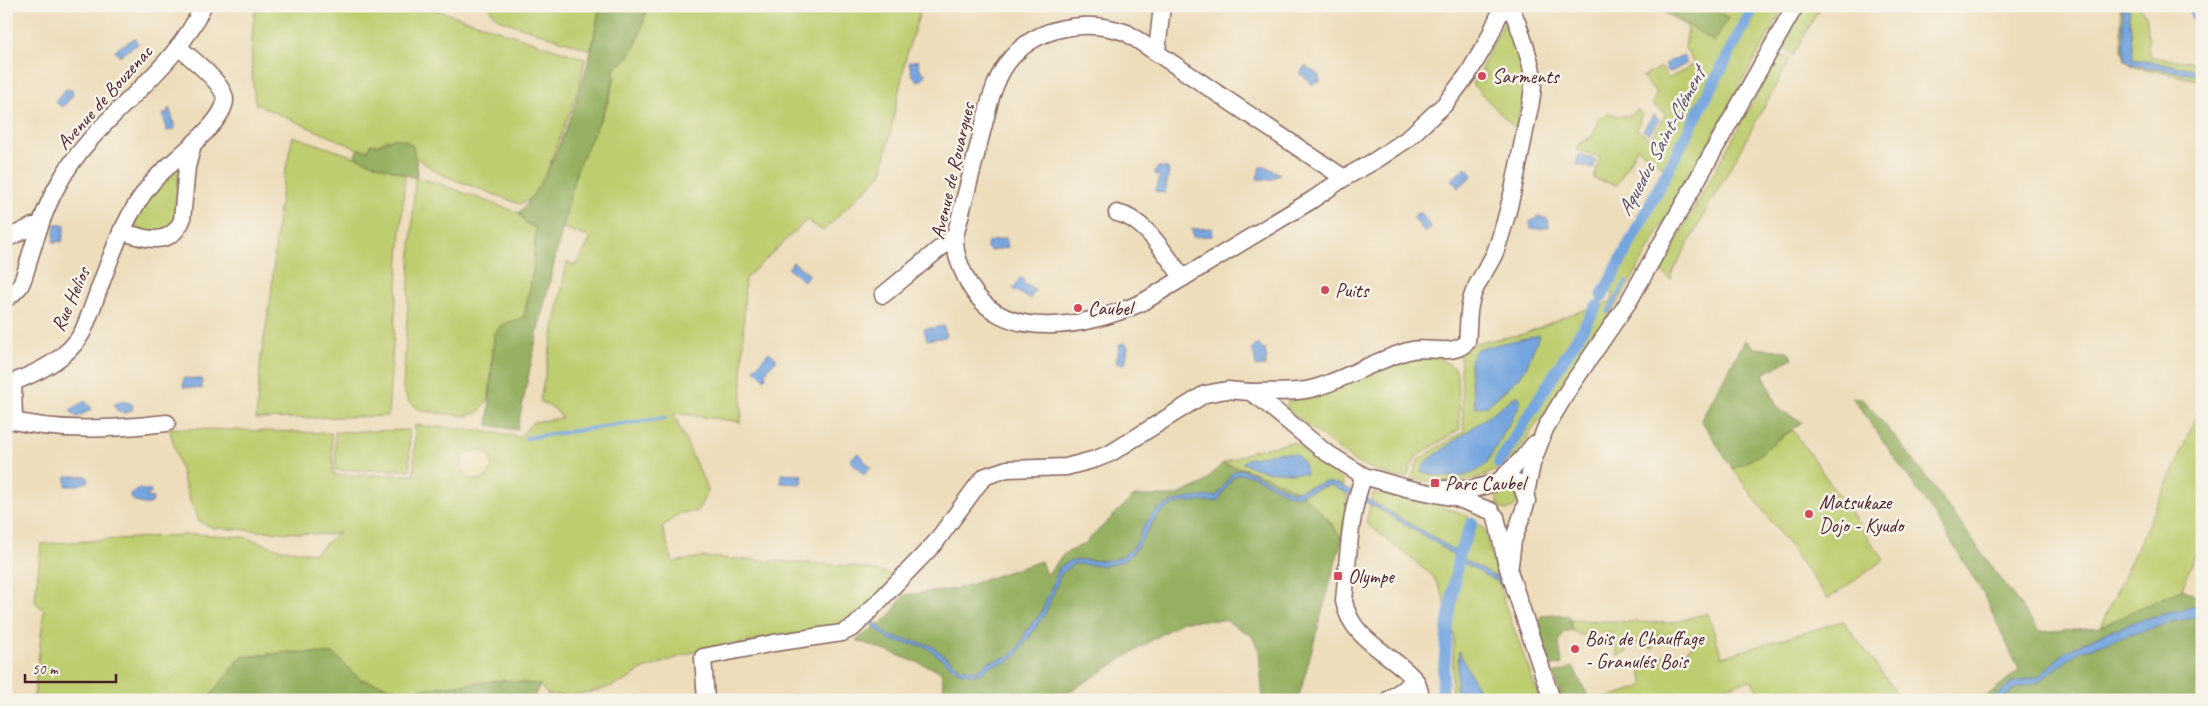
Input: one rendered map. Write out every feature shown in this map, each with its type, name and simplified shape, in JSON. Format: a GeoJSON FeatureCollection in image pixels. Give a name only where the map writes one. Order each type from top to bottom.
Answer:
{"type":"FeatureCollection","features":[{"type":"Feature","properties":{"kind":"street","name":"Avenue de Bouzenac"},"geometry":{"type":"LineString","coordinates":[[6,299],[20,286],[40,226],[59,182],[78,154],[100,127],[178,47],[203,6]]}},
{"type":"Feature","properties":{"kind":"street"},"geometry":{"type":"LineString","coordinates":[[1157,51],[1162,6]]}},
{"type":"Feature","properties":{"kind":"street","name":"Avenue de Rouargues"},"geometry":{"type":"LineString","coordinates":[[1344,178],[1157,51],[1127,33],[1116,29],[1084,25],[1067,27],[1049,32],[1016,53],[1003,70],[991,96],[955,236],[956,254],[965,277],[976,295],[995,312],[1008,319],[1026,324],[1050,326],[1094,321],[1120,313],[1143,302],[1312,200],[1406,140],[1444,104],[1477,59],[1503,6]]}},
{"type":"Feature","properties":{"kind":"street"},"geometry":{"type":"LineString","coordinates":[[706,700],[703,657],[849,630],[879,602],[935,543],[979,483],[991,473],[1007,469],[1066,467],[1103,457],[1205,394],[1227,390],[1250,392],[1317,388],[1399,354],[1426,349],[1451,350],[1466,342],[1469,328],[1468,314],[1472,297],[1495,252],[1507,212],[1533,87],[1531,66],[1515,16],[1509,6]]}},
{"type":"Feature","properties":{"kind":"street"},"geometry":{"type":"LineString","coordinates":[[1552,700],[1509,572],[1494,514],[1487,502],[1487,494],[1522,460],[1542,434],[1570,387],[1629,301],[1795,6]]}},
{"type":"Feature","properties":{"kind":"street","name":"Rue Helios"},"geometry":{"type":"LineString","coordinates":[[10,420],[10,384],[52,363],[64,355],[80,338],[121,231],[142,195],[170,163],[193,144],[217,118],[224,106],[224,95],[213,79],[178,47]]}},
{"type":"Feature","properties":{"kind":"street","name":"Rue Helios"},"geometry":{"type":"LineString","coordinates":[[121,231],[151,240],[163,239],[178,228],[182,220],[187,167],[193,144]]}},
{"type":"Feature","properties":{"kind":"street"},"geometry":{"type":"LineString","coordinates":[[1117,213],[1132,219],[1146,231],[1183,278]]}},
{"type":"Feature","properties":{"kind":"street"},"geometry":{"type":"LineString","coordinates":[[6,239],[22,230],[40,226]]}},
{"type":"Feature","properties":{"kind":"street"},"geometry":{"type":"LineString","coordinates":[[883,295],[955,236]]}},
{"type":"Feature","properties":{"kind":"street"},"geometry":{"type":"LineString","coordinates":[[6,243],[20,244],[31,254]]}},
{"type":"Feature","properties":{"kind":"street"},"geometry":{"type":"LineString","coordinates":[[1250,392],[1273,408],[1324,451],[1359,489],[1473,489],[1508,479],[1517,482],[1526,493]]}},
{"type":"Feature","properties":{"kind":"street"},"geometry":{"type":"LineString","coordinates":[[10,420],[59,428],[122,428],[167,423]]}},
{"type":"Feature","properties":{"kind":"street"},"geometry":{"type":"LineString","coordinates":[[1509,572],[1513,541],[1527,501],[1526,493],[1532,464],[1542,434]]}},
{"type":"Feature","properties":{"kind":"street"},"geometry":{"type":"LineString","coordinates":[[1406,488],[1456,498],[1508,519],[1516,517],[1522,512]]}},
{"type":"Feature","properties":{"kind":"street"},"geometry":{"type":"LineString","coordinates":[[1359,489],[1346,582],[1344,602],[1346,612],[1357,629],[1415,681],[1422,700]]}},
{"type":"Feature","properties":{"kind":"street"},"geometry":{"type":"LineString","coordinates":[[1388,700],[1415,681]]}},
{"type":"Feature","properties":{"kind":"green space"},"geometry":{"type":"Polygon","coordinates":[[[256,6],[425,6],[585,59],[579,88],[545,177],[531,199],[520,204],[442,175],[387,139],[368,150],[358,149],[256,104],[252,55],[256,6]]]}},
{"type":"Feature","properties":{"kind":"green space"},"geometry":{"type":"Polygon","coordinates":[[[489,6],[600,6],[591,50],[500,20],[492,13],[489,6]]]}},
{"type":"Feature","properties":{"kind":"green space"},"geometry":{"type":"Polygon","coordinates":[[[600,6],[648,6],[633,50],[621,63],[613,68],[615,76],[605,109],[578,167],[538,330],[517,430],[488,425],[494,335],[501,325],[524,317],[533,272],[536,228],[526,223],[519,213],[532,197],[543,178],[563,137],[591,52],[600,6]]]}},
{"type":"Feature","properties":{"kind":"green space"},"geometry":{"type":"Polygon","coordinates":[[[648,6],[922,6],[907,53],[882,173],[823,231],[807,220],[745,279],[741,422],[675,413],[678,424],[708,490],[698,511],[680,513],[662,527],[673,562],[703,557],[853,566],[896,575],[851,625],[722,647],[704,648],[639,671],[626,681],[600,690],[569,696],[547,694],[540,685],[503,680],[404,691],[360,679],[334,654],[290,652],[241,657],[207,700],[44,700],[34,696],[44,610],[35,602],[41,544],[196,534],[244,537],[280,549],[315,553],[340,531],[331,535],[213,528],[199,521],[189,499],[169,428],[331,433],[334,475],[414,475],[415,425],[477,430],[520,437],[533,422],[562,418],[556,410],[540,401],[567,262],[576,265],[591,238],[563,228],[577,168],[612,91],[613,68],[628,57],[633,50],[648,6]]]}},
{"type":"Feature","properties":{"kind":"green space"},"geometry":{"type":"Polygon","coordinates":[[[1655,6],[1785,6],[1624,293],[1519,450],[1507,462],[1495,470],[1470,480],[1442,482],[1411,479],[1418,460],[1464,431],[1460,354],[1476,343],[1524,334],[1568,315],[1611,302],[1614,293],[1601,294],[1654,197],[1665,168],[1637,148],[1617,185],[1594,179],[1600,157],[1577,150],[1578,145],[1592,137],[1599,118],[1610,113],[1624,116],[1637,110],[1642,113],[1637,129],[1650,139],[1666,114],[1652,104],[1657,93],[1642,77],[1661,67],[1668,79],[1694,64],[1685,48],[1688,28],[1655,6]]]}},
{"type":"Feature","properties":{"kind":"green space"},"geometry":{"type":"Polygon","coordinates":[[[1658,6],[1711,6],[1728,18],[1714,42],[1658,6]]]}},
{"type":"Feature","properties":{"kind":"green space"},"geometry":{"type":"Polygon","coordinates":[[[1805,6],[1821,6],[1793,56],[1783,48],[1805,6]]]}},
{"type":"Feature","properties":{"kind":"green space"},"geometry":{"type":"Polygon","coordinates":[[[2120,6],[2140,6],[2147,18],[2149,57],[2202,63],[2202,81],[2135,67],[2125,61],[2122,49],[2120,6]]]}},
{"type":"Feature","properties":{"kind":"green space"},"geometry":{"type":"Polygon","coordinates":[[[1506,19],[1524,64],[1526,87],[1516,129],[1472,84],[1476,78],[1482,82],[1488,74],[1481,69],[1506,19]]]}},
{"type":"Feature","properties":{"kind":"green space"},"geometry":{"type":"Polygon","coordinates":[[[1782,56],[1790,60],[1672,273],[1671,280],[1661,269],[1776,60],[1782,56]]]}},
{"type":"Feature","properties":{"kind":"green space"},"geometry":{"type":"Polygon","coordinates":[[[293,136],[405,174],[388,416],[256,419],[261,357],[271,296],[277,225],[283,182],[293,136]]]}},
{"type":"Feature","properties":{"kind":"green space"},"geometry":{"type":"Polygon","coordinates":[[[393,138],[405,140],[413,146],[418,172],[415,178],[354,157],[358,149],[368,150],[371,144],[378,145],[393,138]]]}},
{"type":"Feature","properties":{"kind":"green space"},"geometry":{"type":"Polygon","coordinates":[[[177,168],[179,169],[174,224],[157,233],[138,230],[133,222],[150,193],[177,168]]]}},
{"type":"Feature","properties":{"kind":"green space"},"geometry":{"type":"Polygon","coordinates":[[[415,178],[438,183],[519,213],[526,223],[536,228],[533,272],[524,317],[510,322],[494,335],[489,399],[478,413],[465,416],[422,411],[408,401],[403,388],[415,178]]]}},
{"type":"Feature","properties":{"kind":"green space"},"geometry":{"type":"Polygon","coordinates":[[[1745,340],[1755,348],[1788,351],[1792,358],[1763,374],[1778,409],[1802,422],[1760,455],[1733,469],[1701,420],[1745,340]]]}},
{"type":"Feature","properties":{"kind":"green space"},"geometry":{"type":"Polygon","coordinates":[[[1440,356],[1440,359],[1452,366],[1457,372],[1460,429],[1416,457],[1406,478],[1391,476],[1357,463],[1286,409],[1288,401],[1316,397],[1316,393],[1405,357],[1440,356]]]}},
{"type":"Feature","properties":{"kind":"green space"},"geometry":{"type":"Polygon","coordinates":[[[1852,397],[1862,398],[1906,450],[2040,632],[2100,627],[2182,589],[2202,599],[2202,700],[2037,700],[2038,697],[2020,700],[1982,700],[2019,670],[1984,595],[1935,515],[1852,397]]]}},
{"type":"Feature","properties":{"kind":"green space"},"geometry":{"type":"Polygon","coordinates":[[[2202,401],[2202,537],[2182,589],[2100,627],[2177,462],[2202,401]]]}},
{"type":"Feature","properties":{"kind":"green space"},"geometry":{"type":"Polygon","coordinates":[[[409,430],[410,470],[336,470],[335,432],[409,430]]]}},
{"type":"Feature","properties":{"kind":"green space","name":"Matsukaze Dojo - Kyudo"},"geometry":{"type":"Polygon","coordinates":[[[1793,430],[1884,560],[1828,599],[1733,469],[1793,430]]]}},
{"type":"Feature","properties":{"kind":"green space"},"geometry":{"type":"Polygon","coordinates":[[[1293,442],[1342,480],[1347,497],[1342,539],[1329,520],[1246,469],[1222,464],[1252,451],[1293,442]]]}},
{"type":"Feature","properties":{"kind":"green space"},"geometry":{"type":"Polygon","coordinates":[[[1222,464],[1259,474],[1301,494],[1314,505],[1342,539],[1298,700],[1263,700],[1259,651],[1252,636],[1225,620],[1183,621],[1056,700],[946,700],[941,671],[856,640],[888,618],[904,595],[956,589],[1041,561],[1046,576],[1064,554],[1084,544],[1134,496],[1176,496],[1202,484],[1222,464]]]}},
{"type":"Feature","properties":{"kind":"green space"},"geometry":{"type":"Polygon","coordinates":[[[1503,490],[1511,490],[1517,496],[1517,504],[1511,510],[1503,510],[1497,504],[1497,496],[1503,490]]]}},
{"type":"Feature","properties":{"kind":"green space"},"geometry":{"type":"Polygon","coordinates":[[[1373,493],[1437,505],[1466,515],[1484,528],[1504,602],[1540,700],[1451,700],[1454,636],[1443,596],[1434,577],[1366,523],[1373,493]]]}},
{"type":"Feature","properties":{"kind":"green space"},"geometry":{"type":"Polygon","coordinates":[[[1708,613],[1722,657],[1843,621],[1902,700],[1764,700],[1751,680],[1679,700],[1600,700],[1644,686],[1639,661],[1685,652],[1696,643],[1691,635],[1661,635],[1653,638],[1653,649],[1637,643],[1627,645],[1626,653],[1618,656],[1611,632],[1580,635],[1572,630],[1570,620],[1672,623],[1708,613]]]}},
{"type":"Feature","properties":{"kind":"green space"},"geometry":{"type":"Polygon","coordinates":[[[1551,614],[1569,616],[1572,630],[1563,632],[1559,643],[1562,664],[1550,667],[1537,626],[1541,616],[1551,614]]]}},
{"type":"Feature","properties":{"kind":"green space"},"geometry":{"type":"Polygon","coordinates":[[[290,652],[334,654],[360,679],[404,691],[503,680],[540,685],[531,700],[207,700],[241,657],[290,652]]]}},
{"type":"Feature","properties":{"kind":"green space"},"geometry":{"type":"Polygon","coordinates":[[[1573,667],[1588,696],[1586,700],[1562,700],[1554,674],[1573,667]]]}},
{"type":"Feature","properties":{"kind":"sand"},"geometry":{"type":"Polygon","coordinates":[[[477,450],[488,454],[492,465],[488,476],[477,480],[466,476],[462,465],[466,454],[477,450]]]}},
{"type":"Feature","properties":{"kind":"water"},"geometry":{"type":"Polygon","coordinates":[[[2122,6],[2129,6],[2133,59],[2202,70],[2202,76],[2134,65],[2126,60],[2122,6]]]}},
{"type":"Feature","properties":{"kind":"water"},"geometry":{"type":"Polygon","coordinates":[[[2187,6],[2202,6],[2202,22],[2192,19],[2187,6]]]}},
{"type":"Feature","properties":{"kind":"water"},"geometry":{"type":"Polygon","coordinates":[[[135,38],[138,44],[119,56],[115,50],[135,38]]]}},
{"type":"Feature","properties":{"kind":"water"},"geometry":{"type":"Polygon","coordinates":[[[1683,55],[1687,63],[1671,72],[1666,70],[1666,63],[1683,55]]]}},
{"type":"Feature","properties":{"kind":"water"},"geometry":{"type":"Polygon","coordinates":[[[918,60],[920,69],[925,74],[923,79],[918,81],[912,75],[909,62],[918,60]]]}},
{"type":"Feature","properties":{"kind":"water"},"geometry":{"type":"Polygon","coordinates":[[[1305,66],[1319,75],[1320,82],[1311,84],[1310,81],[1300,74],[1305,66]]]}},
{"type":"Feature","properties":{"kind":"water"},"geometry":{"type":"Polygon","coordinates":[[[66,89],[72,90],[73,95],[63,107],[55,102],[66,89]]]}},
{"type":"Feature","properties":{"kind":"water"},"geometry":{"type":"Polygon","coordinates":[[[168,109],[170,109],[175,129],[167,131],[163,114],[167,113],[168,109]]]}},
{"type":"Feature","properties":{"kind":"water"},"geometry":{"type":"Polygon","coordinates":[[[1653,115],[1659,119],[1649,134],[1643,130],[1653,115]]]}},
{"type":"Feature","properties":{"kind":"water"},"geometry":{"type":"Polygon","coordinates":[[[1579,155],[1596,160],[1593,169],[1576,164],[1579,155]]]}},
{"type":"Feature","properties":{"kind":"water"},"geometry":{"type":"Polygon","coordinates":[[[1265,166],[1280,174],[1271,180],[1257,179],[1260,167],[1265,166]]]}},
{"type":"Feature","properties":{"kind":"water"},"geometry":{"type":"Polygon","coordinates":[[[1158,167],[1168,168],[1169,173],[1165,193],[1155,191],[1160,176],[1156,175],[1155,171],[1158,167]]]}},
{"type":"Feature","properties":{"kind":"water"},"geometry":{"type":"Polygon","coordinates":[[[1466,167],[1473,175],[1458,188],[1451,180],[1466,167]]]}},
{"type":"Feature","properties":{"kind":"water"},"geometry":{"type":"Polygon","coordinates":[[[1421,213],[1431,228],[1425,233],[1414,218],[1416,214],[1421,213]]]}},
{"type":"Feature","properties":{"kind":"water"},"geometry":{"type":"Polygon","coordinates":[[[1537,216],[1548,219],[1549,228],[1531,229],[1530,220],[1536,219],[1537,216]]]}},
{"type":"Feature","properties":{"kind":"water"},"geometry":{"type":"Polygon","coordinates":[[[55,224],[65,225],[62,242],[56,241],[56,243],[53,243],[55,224]]]}},
{"type":"Feature","properties":{"kind":"water"},"geometry":{"type":"Polygon","coordinates":[[[1212,228],[1212,236],[1193,237],[1192,229],[1212,228]]]}},
{"type":"Feature","properties":{"kind":"water"},"geometry":{"type":"Polygon","coordinates":[[[1006,238],[1008,247],[991,251],[987,248],[988,242],[1006,238]]]}},
{"type":"Feature","properties":{"kind":"water"},"geometry":{"type":"Polygon","coordinates":[[[793,262],[809,274],[804,281],[788,269],[793,262]]]}},
{"type":"Feature","properties":{"kind":"water"},"geometry":{"type":"Polygon","coordinates":[[[1020,278],[1024,280],[1023,283],[1035,290],[1030,299],[1013,289],[1020,278]]]}},
{"type":"Feature","properties":{"kind":"water"},"geometry":{"type":"Polygon","coordinates":[[[944,326],[946,337],[927,340],[924,329],[944,326]]]}},
{"type":"Feature","properties":{"kind":"water"},"geometry":{"type":"Polygon","coordinates":[[[1539,335],[1527,366],[1519,378],[1487,406],[1475,407],[1470,369],[1473,355],[1477,349],[1539,335]]]}},
{"type":"Feature","properties":{"kind":"water"},"geometry":{"type":"Polygon","coordinates":[[[1125,343],[1128,347],[1125,364],[1116,363],[1120,344],[1125,343]]]}},
{"type":"Feature","properties":{"kind":"water"},"geometry":{"type":"Polygon","coordinates":[[[1258,344],[1263,350],[1265,349],[1267,360],[1265,361],[1265,366],[1256,367],[1254,353],[1251,349],[1258,344]]]}},
{"type":"Feature","properties":{"kind":"water"},"geometry":{"type":"Polygon","coordinates":[[[769,352],[777,359],[765,373],[766,377],[764,379],[754,369],[769,352]]]}},
{"type":"Feature","properties":{"kind":"water"},"geometry":{"type":"Polygon","coordinates":[[[184,378],[202,379],[202,389],[183,387],[184,378]]]}},
{"type":"Feature","properties":{"kind":"water"},"geometry":{"type":"Polygon","coordinates":[[[1517,395],[1520,398],[1520,405],[1486,464],[1479,470],[1456,477],[1438,476],[1421,471],[1426,462],[1517,395]]]}},
{"type":"Feature","properties":{"kind":"water"},"geometry":{"type":"Polygon","coordinates":[[[85,401],[92,409],[77,417],[70,410],[85,401]]]}},
{"type":"Feature","properties":{"kind":"water"},"geometry":{"type":"Polygon","coordinates":[[[120,401],[131,403],[133,406],[132,410],[126,413],[118,412],[114,405],[120,401]]]}},
{"type":"Feature","properties":{"kind":"water"},"geometry":{"type":"Polygon","coordinates":[[[1280,452],[1296,454],[1304,464],[1306,474],[1264,471],[1242,463],[1247,459],[1280,452]]]}},
{"type":"Feature","properties":{"kind":"water"},"geometry":{"type":"Polygon","coordinates":[[[858,453],[871,468],[864,475],[850,460],[858,453]]]}},
{"type":"Feature","properties":{"kind":"water"},"geometry":{"type":"Polygon","coordinates":[[[1240,469],[1293,492],[1325,482],[1338,484],[1366,498],[1443,543],[1466,561],[1504,581],[1505,586],[1465,564],[1436,543],[1379,509],[1332,486],[1326,486],[1297,496],[1288,494],[1253,476],[1240,474],[1233,477],[1218,501],[1181,503],[1169,507],[1154,521],[1138,546],[1125,560],[1110,565],[1073,564],[1061,574],[1045,614],[1017,655],[1007,662],[990,666],[982,673],[974,675],[959,672],[926,647],[889,640],[870,623],[873,620],[889,636],[930,645],[960,668],[976,671],[988,662],[1010,656],[1018,648],[1026,632],[1041,613],[1059,568],[1065,563],[1080,560],[1103,561],[1123,556],[1133,547],[1148,519],[1156,511],[1184,499],[1217,496],[1232,473],[1240,469]]]}},
{"type":"Feature","properties":{"kind":"water"},"geometry":{"type":"Polygon","coordinates":[[[782,474],[803,475],[802,484],[781,483],[782,474]]]}},
{"type":"Feature","properties":{"kind":"water"},"geometry":{"type":"Polygon","coordinates":[[[66,476],[86,476],[89,479],[87,482],[75,486],[66,486],[66,476]]]}},
{"type":"Feature","properties":{"kind":"water"},"geometry":{"type":"Polygon","coordinates":[[[140,488],[142,490],[151,490],[151,493],[146,497],[153,498],[152,503],[142,504],[132,499],[131,494],[140,488]]]}},
{"type":"Feature","properties":{"kind":"water"},"geometry":{"type":"Polygon","coordinates":[[[2192,607],[2202,608],[2202,617],[2175,621],[2080,651],[2038,682],[2017,688],[2001,700],[1991,700],[2012,683],[2039,676],[2065,652],[2102,634],[2140,620],[2192,607]]]}},
{"type":"Feature","properties":{"kind":"water"},"geometry":{"type":"Polygon","coordinates":[[[1459,651],[1483,700],[1455,700],[1459,651]]]}},
{"type":"Feature","properties":{"kind":"waterway","name":"Aqueduc Saint-Clément"},"geometry":{"type":"LineString","coordinates":[[1602,296],[1754,6]]}},
{"type":"Feature","properties":{"kind":"waterway"},"geometry":{"type":"LineString","coordinates":[[1608,312],[1626,282]]}},
{"type":"Feature","properties":{"kind":"waterway","name":"Aqueduc Saint-Clément"},"geometry":{"type":"LineString","coordinates":[[1499,463],[1597,306]]}},
{"type":"Feature","properties":{"kind":"waterway"},"geometry":{"type":"LineString","coordinates":[[526,438],[665,418]]}},
{"type":"Feature","properties":{"kind":"waterway","name":"Aqueduc Saint-Clément"},"geometry":{"type":"LineString","coordinates":[[1441,700],[1448,623],[1459,554],[1472,523]]}},
{"type":"Feature","properties":{"kind":"place","name":"Sarments"},"geometry":{"type":"Point","coordinates":[1482,76]}},
{"type":"Feature","properties":{"kind":"place","name":"Puits"},"geometry":{"type":"Point","coordinates":[1325,290]}},
{"type":"Feature","properties":{"kind":"place","name":"Caubel"},"geometry":{"type":"Point","coordinates":[1078,308]}},
{"type":"Feature","properties":{"kind":"place","name":"Parc Caubel"},"geometry":{"type":"Point","coordinates":[1435,483]}},
{"type":"Feature","properties":{"kind":"place","name":"Matsukaze Dojo - Kyudo"},"geometry":{"type":"Point","coordinates":[1809,514]}},
{"type":"Feature","properties":{"kind":"place","name":"Olympe"},"geometry":{"type":"Point","coordinates":[1338,576]}},
{"type":"Feature","properties":{"kind":"place","name":"Bois de Chauffage - Granulés Bois"},"geometry":{"type":"Point","coordinates":[1575,649]}}]}
